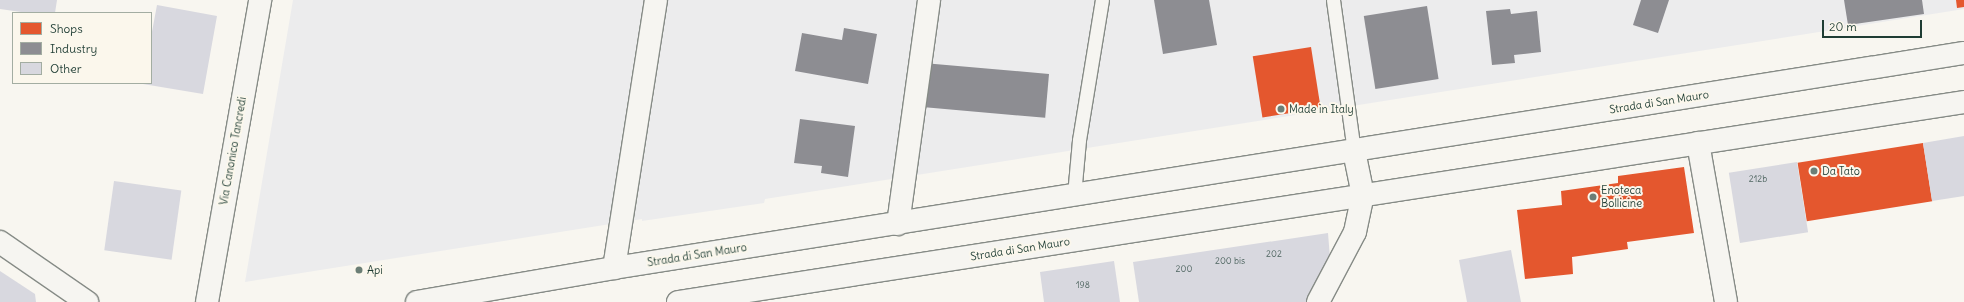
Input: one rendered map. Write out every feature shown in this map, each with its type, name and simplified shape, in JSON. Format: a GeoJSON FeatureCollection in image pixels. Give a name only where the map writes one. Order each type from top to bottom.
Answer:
{"type":"FeatureCollection","features":[{"type":"Feature","properties":{"kind":"main road","name":"Via Canonico Tancredi"},"geometry":{"type":"LineString","coordinates":[[207,302],[260,0]]}},
{"type":"Feature","properties":{"kind":"main road"},"geometry":{"type":"LineString","coordinates":[[614,268],[656,0]]}},
{"type":"Feature","properties":{"kind":"main road"},"geometry":{"type":"LineString","coordinates":[[898,224],[929,0]]}},
{"type":"Feature","properties":{"kind":"main road","name":"Strada di San Mauro"},"geometry":{"type":"LineString","coordinates":[[417,302],[614,268],[898,224],[1964,53]]}},
{"type":"Feature","properties":{"kind":"main road","name":"Strada di San Mauro"},"geometry":{"type":"LineString","coordinates":[[678,302],[1964,102]]}},
{"type":"Feature","properties":{"kind":"main road"},"geometry":{"type":"LineString","coordinates":[[1698,143],[1726,302]]}},
{"type":"Feature","properties":{"kind":"main road"},"geometry":{"type":"LineString","coordinates":[[1318,302],[1355,232],[1363,195],[1354,151]]}},
{"type":"Feature","properties":{"kind":"main road"},"geometry":{"type":"LineString","coordinates":[[0,242],[87,302]]}},
{"type":"Feature","properties":{"kind":"lane"},"geometry":{"type":"LineString","coordinates":[[1074,195],[1079,140],[1102,0]]}},
{"type":"Feature","properties":{"kind":"lane"},"geometry":{"type":"LineString","coordinates":[[1332,0],[1354,151]]}},
{"type":"Feature","properties":{"kind":"shaded area"},"geometry":{"type":"Polygon","coordinates":[[[293,0],[1964,0],[1964,9],[765,199],[764,203],[642,221],[642,219],[245,282],[293,0]]]}},
{"type":"Feature","properties":{"kind":"building: Shops"},"geometry":{"type":"Polygon","coordinates":[[[1956,0],[1964,0],[1964,7],[1957,8],[1956,0]]]}},
{"type":"Feature","properties":{"kind":"building: Shops"},"geometry":{"type":"Polygon","coordinates":[[[1311,47],[1321,108],[1262,117],[1253,56],[1311,47]]]}},
{"type":"Feature","properties":{"kind":"building: Shops"},"geometry":{"type":"Polygon","coordinates":[[[1923,143],[1932,201],[1807,221],[1798,163],[1923,143]]]}},
{"type":"Feature","properties":{"kind":"building: Shops"},"geometry":{"type":"Polygon","coordinates":[[[1684,167],[1694,233],[1627,242],[1628,249],[1572,257],[1573,274],[1525,279],[1517,210],[1562,205],[1561,191],[1618,183],[1618,176],[1684,167]]]}},
{"type":"Feature","properties":{"kind":"building: Industry"},"geometry":{"type":"Polygon","coordinates":[[[1154,0],[1209,0],[1217,45],[1163,54],[1154,0]]]}},
{"type":"Feature","properties":{"kind":"building: Industry"},"geometry":{"type":"Polygon","coordinates":[[[1641,0],[1669,0],[1658,33],[1633,25],[1641,0]]]}},
{"type":"Feature","properties":{"kind":"building: Industry"},"geometry":{"type":"Polygon","coordinates":[[[1844,0],[1922,0],[1924,14],[1848,25],[1844,0]]]}},
{"type":"Feature","properties":{"kind":"building: Industry"},"geometry":{"type":"Polygon","coordinates":[[[1427,6],[1439,79],[1375,89],[1364,16],[1427,6]]]}},
{"type":"Feature","properties":{"kind":"building: Industry"},"geometry":{"type":"Polygon","coordinates":[[[1510,9],[1511,14],[1537,11],[1541,52],[1514,55],[1515,63],[1492,65],[1486,11],[1510,9]]]}},
{"type":"Feature","properties":{"kind":"building: Industry"},"geometry":{"type":"Polygon","coordinates":[[[844,28],[877,34],[868,84],[795,71],[802,33],[842,40],[844,28]]]}},
{"type":"Feature","properties":{"kind":"building: Industry"},"geometry":{"type":"Polygon","coordinates":[[[920,63],[1049,74],[1045,118],[917,107],[920,63]]]}},
{"type":"Feature","properties":{"kind":"building: Industry"},"geometry":{"type":"Polygon","coordinates":[[[800,119],[855,126],[848,177],[821,173],[822,166],[794,163],[800,119]]]}},
{"type":"Feature","properties":{"kind":"building: Other"},"geometry":{"type":"Polygon","coordinates":[[[0,0],[57,0],[55,12],[21,12],[0,9],[0,0]]]}},
{"type":"Feature","properties":{"kind":"building: Other"},"geometry":{"type":"Polygon","coordinates":[[[157,5],[217,16],[203,94],[143,84],[152,84],[152,32],[157,5]]]}},
{"type":"Feature","properties":{"kind":"building: Other"},"geometry":{"type":"Polygon","coordinates":[[[1964,136],[1964,196],[1932,201],[1923,143],[1964,136]]]}},
{"type":"Feature","properties":{"kind":"building: Other"},"geometry":{"type":"Polygon","coordinates":[[[1797,162],[1808,232],[1740,243],[1729,173],[1797,162]]]}},
{"type":"Feature","properties":{"kind":"building: Other"},"geometry":{"type":"Polygon","coordinates":[[[114,181],[181,190],[172,260],[104,250],[114,181]]]}},
{"type":"Feature","properties":{"kind":"building: Other"},"geometry":{"type":"Polygon","coordinates":[[[1328,233],[1330,258],[1308,302],[1139,302],[1133,262],[1328,233]]]}},
{"type":"Feature","properties":{"kind":"building: Other"},"geometry":{"type":"Polygon","coordinates":[[[1511,250],[1521,302],[1467,302],[1459,260],[1511,250]]]}},
{"type":"Feature","properties":{"kind":"building: Other"},"geometry":{"type":"Polygon","coordinates":[[[1114,261],[1120,302],[1044,302],[1040,272],[1114,261]]]}},
{"type":"Feature","properties":{"kind":"building: Other"},"geometry":{"type":"Polygon","coordinates":[[[0,271],[35,294],[36,302],[0,302],[0,271]]]}},
{"type":"Feature","properties":{"kind":"place","name":"Made in Italy"},"geometry":{"type":"Point","coordinates":[1281,109]}},
{"type":"Feature","properties":{"kind":"place","name":"Da Tato"},"geometry":{"type":"Point","coordinates":[1814,171]}},
{"type":"Feature","properties":{"kind":"place","name":"Enoteca Bollicine"},"geometry":{"type":"Point","coordinates":[1593,197]}},
{"type":"Feature","properties":{"kind":"place","name":"Api"},"geometry":{"type":"Point","coordinates":[359,270]}}]}
